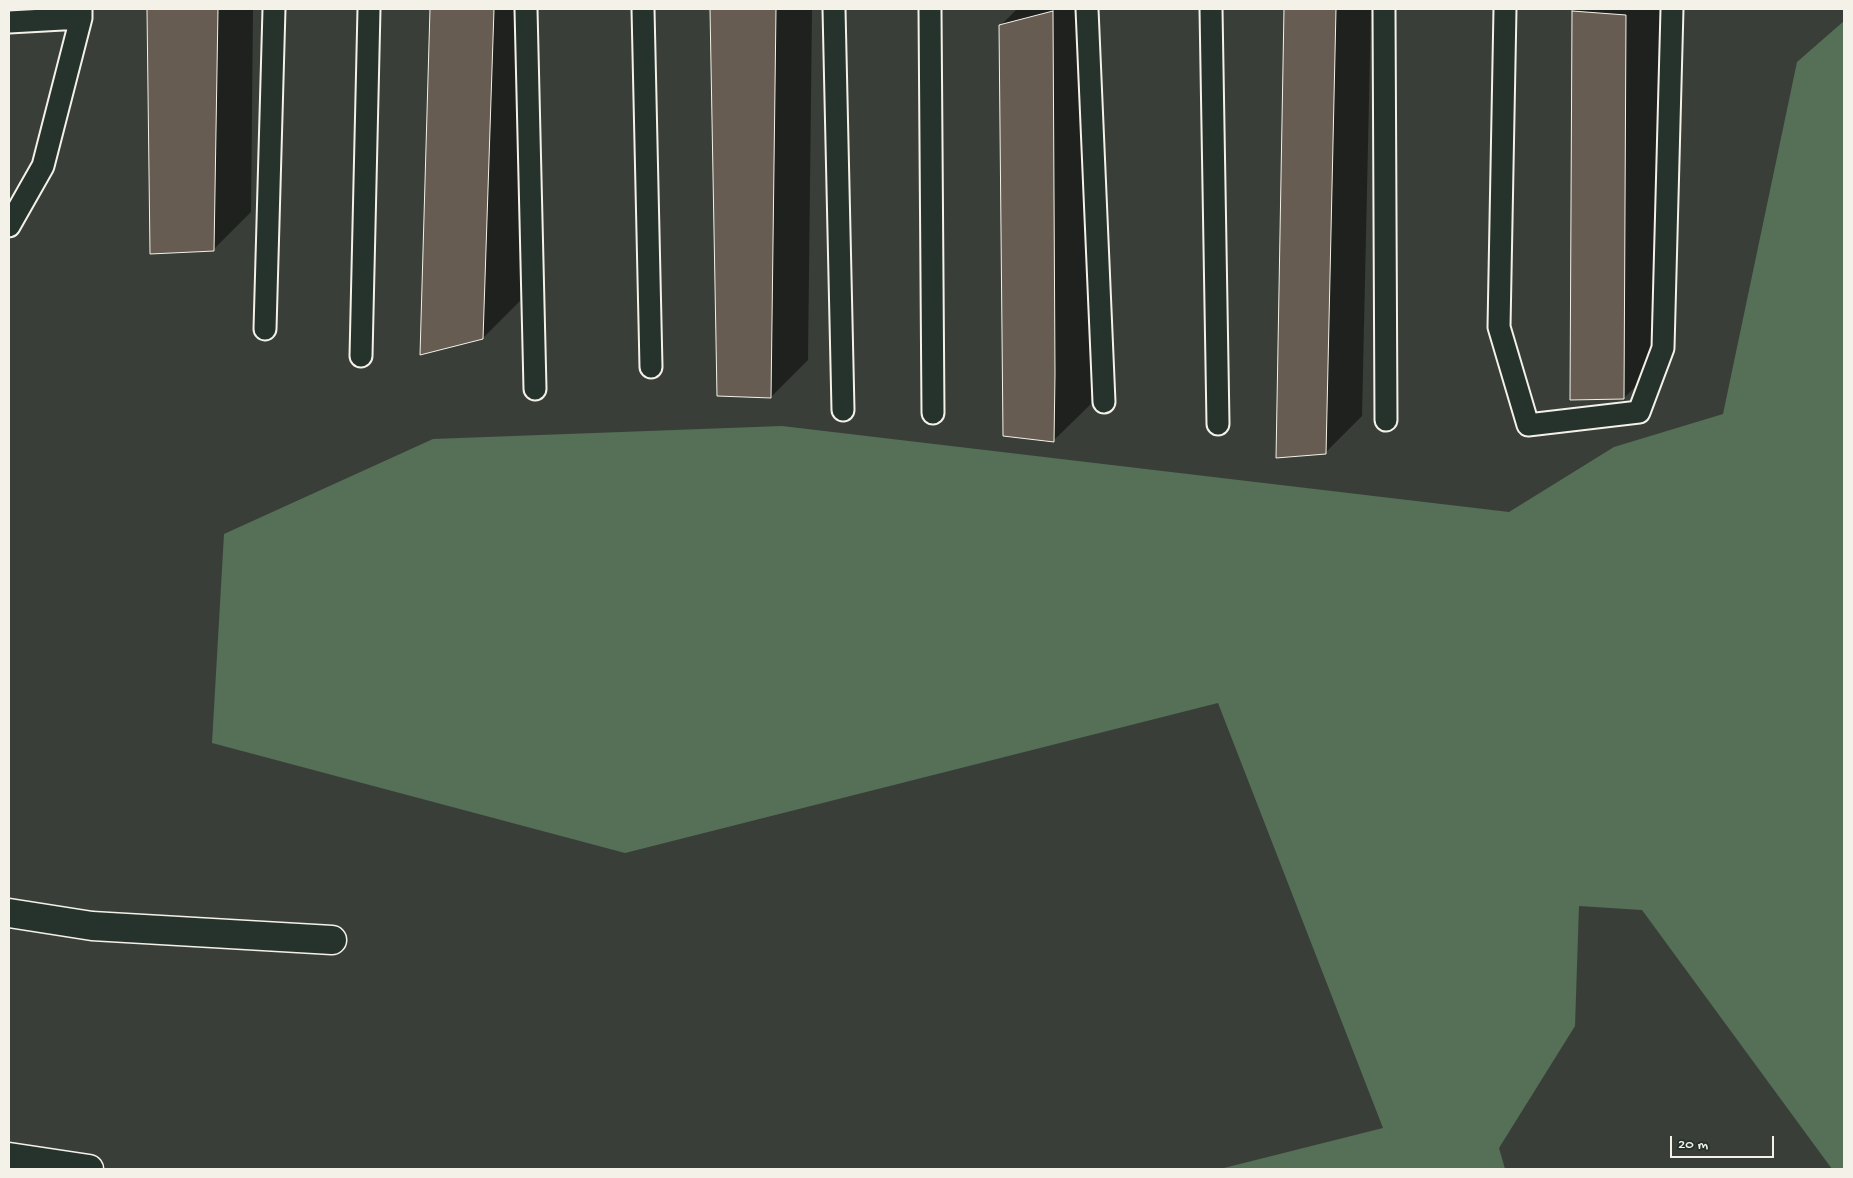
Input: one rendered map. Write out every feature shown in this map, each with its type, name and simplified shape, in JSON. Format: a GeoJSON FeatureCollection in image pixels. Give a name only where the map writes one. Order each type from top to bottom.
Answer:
{"type":"FeatureCollection","features":[{"type":"Feature","properties":{"kind":"street"},"geometry":{"type":"LineString","coordinates":[[9,912],[92,926],[332,940]]}},
{"type":"Feature","properties":{"kind":"street"},"geometry":{"type":"LineString","coordinates":[[9,1156],[89,1169]]}},
{"type":"Feature","properties":{"kind":"lane"},"geometry":{"type":"LineString","coordinates":[[265,329],[274,9]]}},
{"type":"Feature","properties":{"kind":"lane"},"geometry":{"type":"LineString","coordinates":[[361,356],[369,9]]}},
{"type":"Feature","properties":{"kind":"lane"},"geometry":{"type":"LineString","coordinates":[[526,9],[535,389]]}},
{"type":"Feature","properties":{"kind":"lane"},"geometry":{"type":"LineString","coordinates":[[643,9],[651,367]]}},
{"type":"Feature","properties":{"kind":"lane"},"geometry":{"type":"LineString","coordinates":[[834,9],[844,410]]}},
{"type":"Feature","properties":{"kind":"lane"},"geometry":{"type":"LineString","coordinates":[[930,9],[933,413]]}},
{"type":"Feature","properties":{"kind":"lane"},"geometry":{"type":"LineString","coordinates":[[1087,9],[1104,402]]}},
{"type":"Feature","properties":{"kind":"lane"},"geometry":{"type":"LineString","coordinates":[[1211,9],[1218,424]]}},
{"type":"Feature","properties":{"kind":"lane"},"geometry":{"type":"LineString","coordinates":[[1384,9],[1386,420]]}},
{"type":"Feature","properties":{"kind":"lane"},"geometry":{"type":"LineString","coordinates":[[1505,9],[1499,327],[1528,425],[1639,412],[1663,348],[1672,9]]}},
{"type":"Feature","properties":{"kind":"lane"},"geometry":{"type":"LineString","coordinates":[[9,22],[81,13],[43,166],[9,226]]}},
{"type":"Feature","properties":{"kind":"green space"},"geometry":{"type":"Polygon","coordinates":[[[1844,21],[1844,1169],[1832,1169],[1642,910],[1579,906],[1575,1026],[1499,1148],[1505,1169],[1220,1169],[1383,1128],[1218,703],[625,853],[212,743],[224,534],[433,439],[782,426],[1509,512],[1614,447],[1723,414],[1797,62],[1844,21]]]}},
{"type":"Feature","properties":{"kind":"building"},"geometry":{"type":"Polygon","coordinates":[[[147,9],[218,9],[214,251],[150,254],[147,9]]]}},
{"type":"Feature","properties":{"kind":"building"},"geometry":{"type":"Polygon","coordinates":[[[430,9],[494,9],[483,339],[420,355],[430,9]]]}},
{"type":"Feature","properties":{"kind":"building"},"geometry":{"type":"Polygon","coordinates":[[[710,9],[776,9],[771,398],[717,396],[710,9]]]}},
{"type":"Feature","properties":{"kind":"building"},"geometry":{"type":"Polygon","coordinates":[[[1284,9],[1336,9],[1326,454],[1276,458],[1284,9]]]}},
{"type":"Feature","properties":{"kind":"building"},"geometry":{"type":"Polygon","coordinates":[[[1053,11],[1054,442],[1003,436],[999,25],[1053,11]]]}},
{"type":"Feature","properties":{"kind":"building"},"geometry":{"type":"Polygon","coordinates":[[[1572,11],[1626,15],[1624,399],[1570,400],[1572,11]]]}}]}
